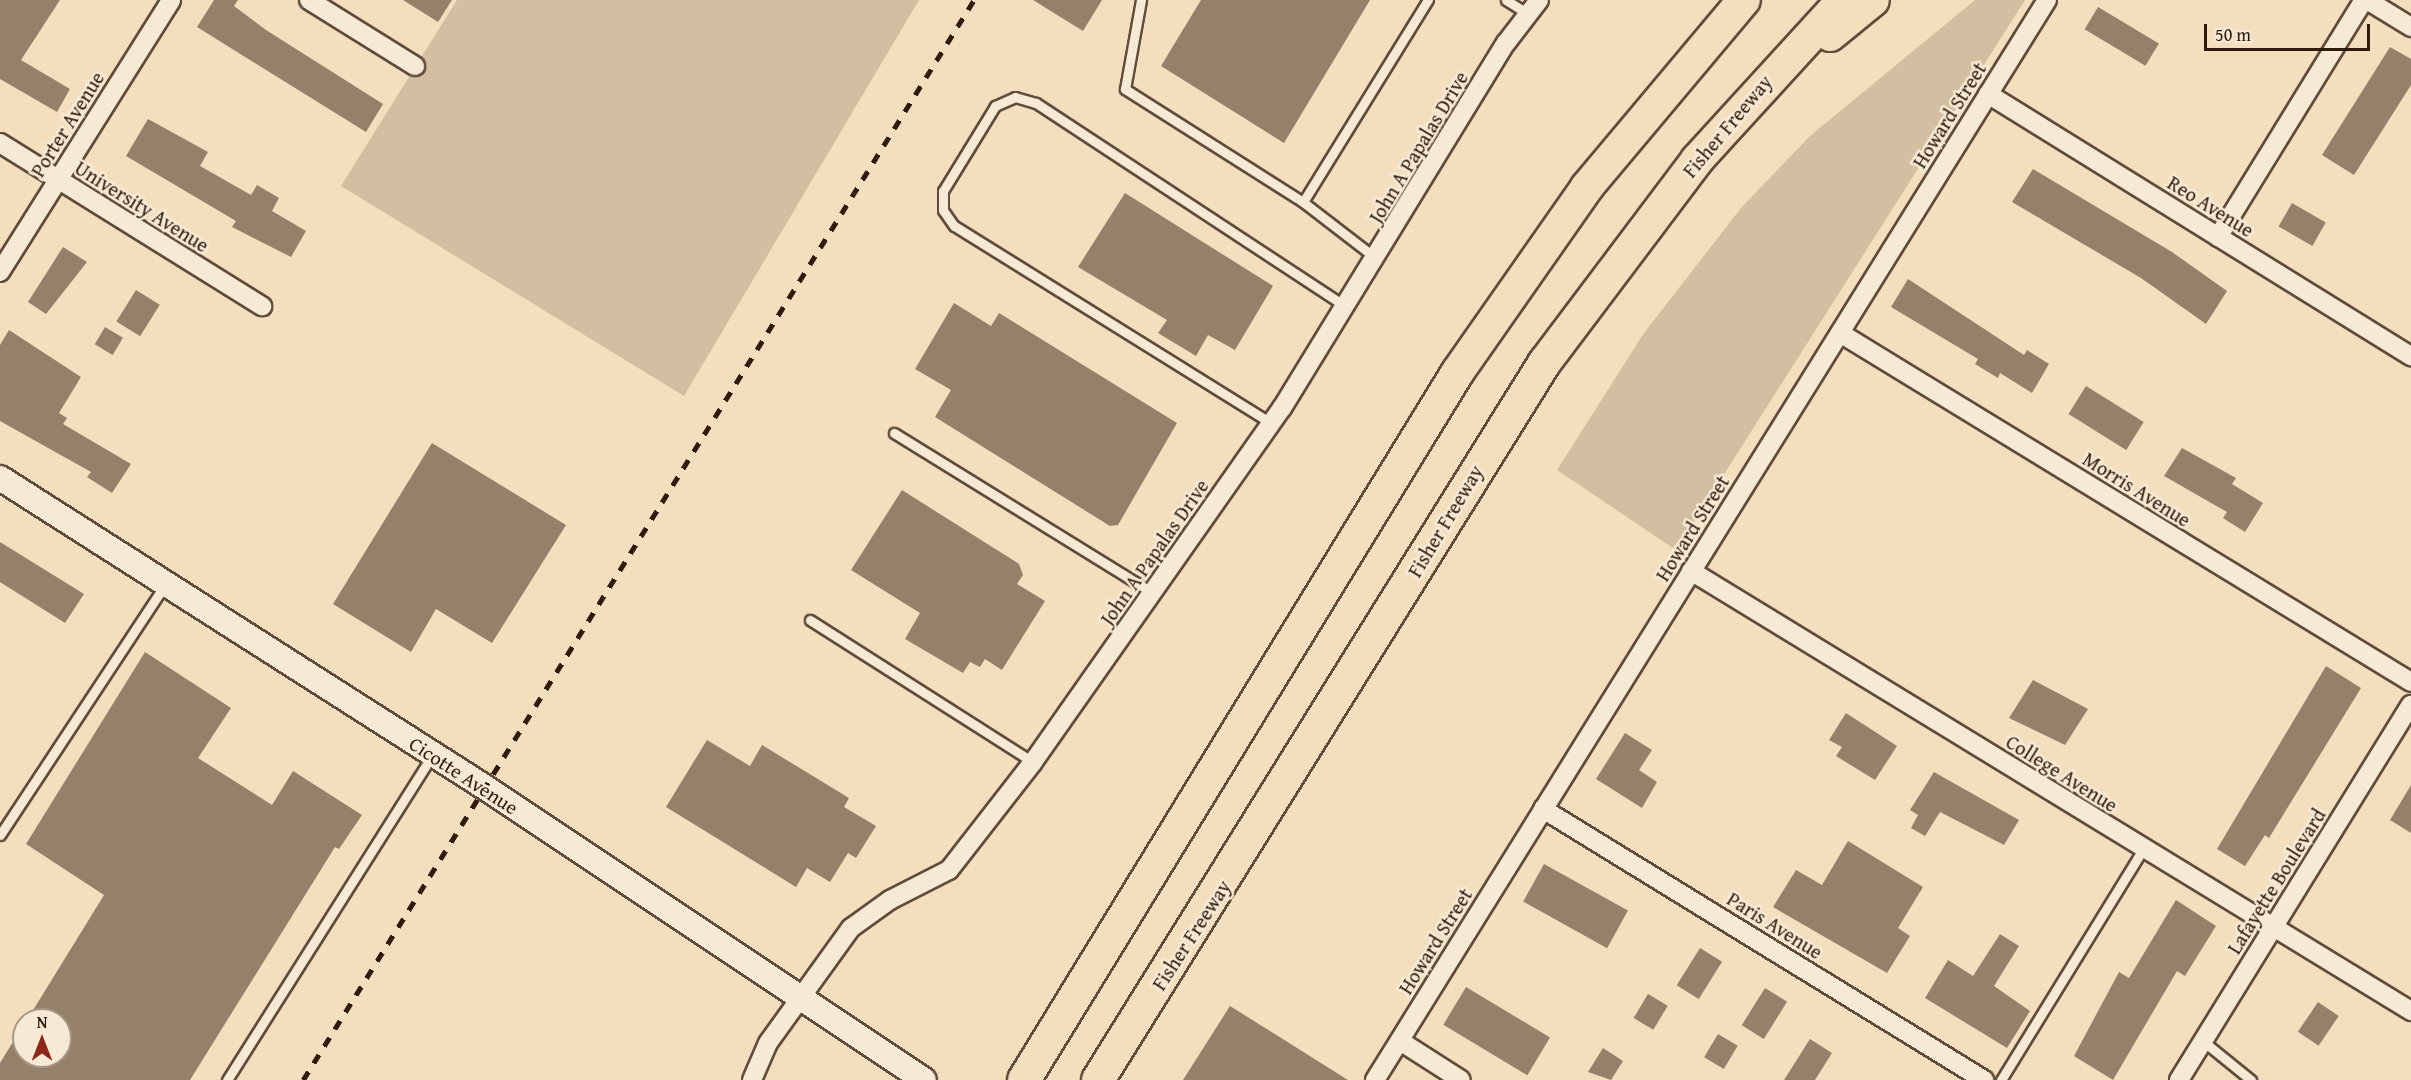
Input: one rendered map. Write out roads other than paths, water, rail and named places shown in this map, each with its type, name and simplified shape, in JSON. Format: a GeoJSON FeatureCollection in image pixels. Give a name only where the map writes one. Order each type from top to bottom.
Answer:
{"type":"FeatureCollection","features":[{"type":"Feature","properties":{"kind":"highway"},"geometry":{"type":"LineString","coordinates":[[1024,1080],[1463,364],[1587,187],[1744,0]]}},
{"type":"Feature","properties":{"kind":"highway","name":"Fisher Freeway"},"geometry":{"type":"LineString","coordinates":[[1098,1080],[1545,362],[1650,219],[1780,64],[1843,0]]}},
{"type":"Feature","properties":{"kind":"highway"},"geometry":{"type":"LineString","coordinates":[[1780,64],[1844,26],[1873,0]]}},
{"type":"Feature","properties":{"kind":"street","name":"Porter Avenue"},"geometry":{"type":"LineString","coordinates":[[0,272],[171,0]]}},
{"type":"Feature","properties":{"kind":"street"},"geometry":{"type":"LineString","coordinates":[[309,0],[415,66]]}},
{"type":"Feature","properties":{"kind":"street","name":"Howard Street"},"geometry":{"type":"LineString","coordinates":[[1375,1080],[2047,0]]}},
{"type":"Feature","properties":{"kind":"street"},"geometry":{"type":"LineString","coordinates":[[2218,237],[2365,0],[2411,27]]}},
{"type":"Feature","properties":{"kind":"street","name":"John A Papalas Drive"},"geometry":{"type":"LineString","coordinates":[[752,1080],[768,1043],[851,928],[890,900],[929,884],[964,855],[1033,762],[1271,423],[1348,308],[1533,7]]}},
{"type":"Feature","properties":{"kind":"street","name":"Reo Avenue"},"geometry":{"type":"LineString","coordinates":[[1988,94],[2411,356]]}},
{"type":"Feature","properties":{"kind":"street","name":"University Avenue"},"geometry":{"type":"LineString","coordinates":[[0,143],[262,306]]}},
{"type":"Feature","properties":{"kind":"street","name":"Morris Avenue"},"geometry":{"type":"LineString","coordinates":[[1840,333],[2411,682]]}},
{"type":"Feature","properties":{"kind":"street","name":"Cicotte Avenue"},"geometry":{"type":"LineString","coordinates":[[0,478],[433,754],[799,1000],[922,1079]]}},
{"type":"Feature","properties":{"kind":"street","name":"College Avenue"},"geometry":{"type":"LineString","coordinates":[[1691,571],[2411,1011]]}},
{"type":"Feature","properties":{"kind":"street","name":"Lafayette Boulevard"},"geometry":{"type":"LineString","coordinates":[[2179,1080],[2411,705]]}},
{"type":"Feature","properties":{"kind":"street","name":"Paris Avenue"},"geometry":{"type":"LineString","coordinates":[[1543,809],[1984,1080]]}},
{"type":"Feature","properties":{"kind":"street"},"geometry":{"type":"LineString","coordinates":[[1400,1041],[1461,1080]]}},
{"type":"Feature","properties":{"kind":"lane"},"geometry":{"type":"LineString","coordinates":[[1142,0],[1125,89],[1303,202],[1377,259]]}},
{"type":"Feature","properties":{"kind":"lane"},"geometry":{"type":"LineString","coordinates":[[1303,202],[1428,0]]}},
{"type":"Feature","properties":{"kind":"lane"},"geometry":{"type":"LineString","coordinates":[[1506,0],[1533,7]]}},
{"type":"Feature","properties":{"kind":"lane"},"geometry":{"type":"LineString","coordinates":[[1271,423],[954,226],[944,210],[943,191],[995,106],[1015,97],[1036,103],[1348,308]]}},
{"type":"Feature","properties":{"kind":"lane"},"geometry":{"type":"LineString","coordinates":[[894,433],[1153,593]]}},
{"type":"Feature","properties":{"kind":"lane"},"geometry":{"type":"LineString","coordinates":[[0,835],[166,583]]}},
{"type":"Feature","properties":{"kind":"lane"},"geometry":{"type":"LineString","coordinates":[[810,620],[1033,762]]}},
{"type":"Feature","properties":{"kind":"lane"},"geometry":{"type":"LineString","coordinates":[[227,1080],[433,754]]}},
{"type":"Feature","properties":{"kind":"lane"},"geometry":{"type":"LineString","coordinates":[[2001,1080],[2143,849]]}},
{"type":"Feature","properties":{"kind":"lane"},"geometry":{"type":"LineString","coordinates":[[2203,1041],[2251,1080]]}},
{"type":"Feature","properties":{"kind":"railway"},"geometry":{"type":"LineString","coordinates":[[303,1080],[974,0]]}}]}
